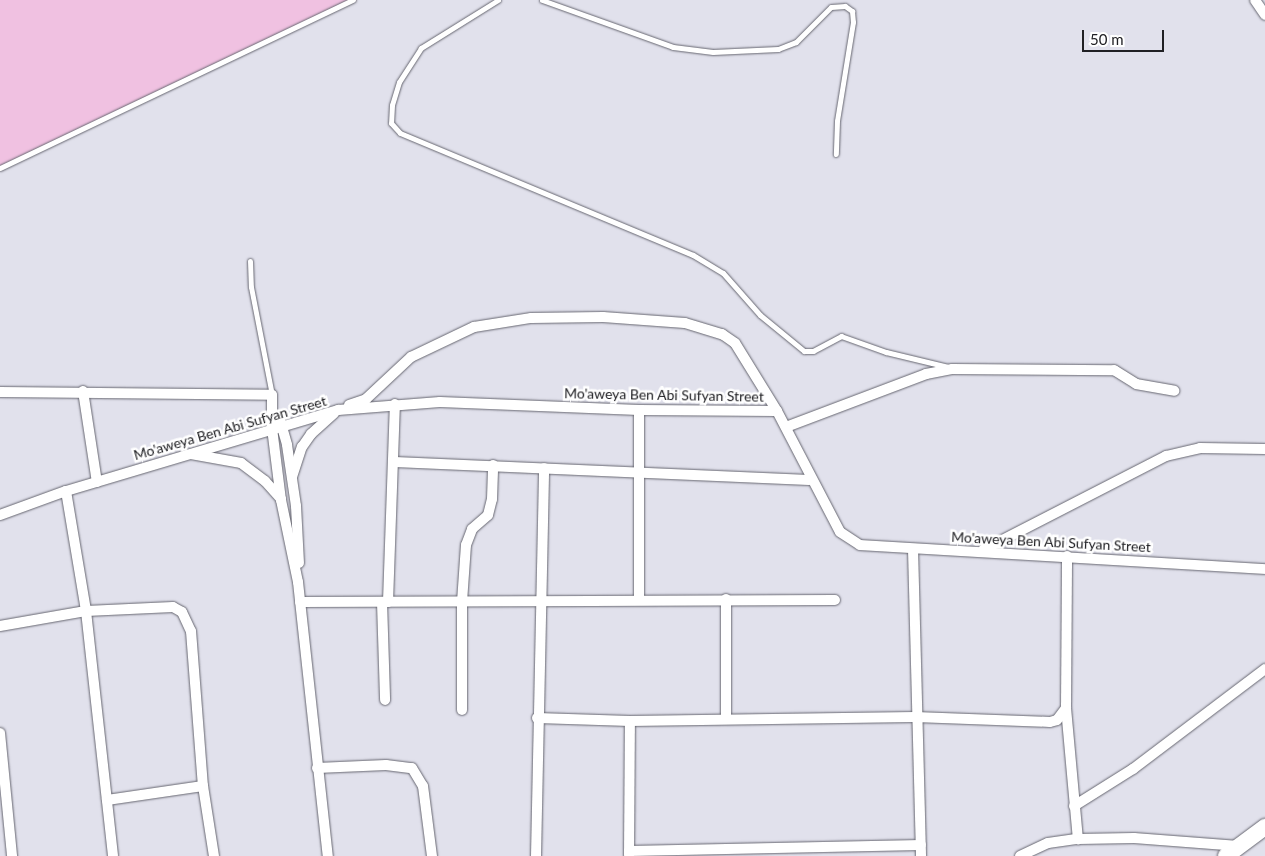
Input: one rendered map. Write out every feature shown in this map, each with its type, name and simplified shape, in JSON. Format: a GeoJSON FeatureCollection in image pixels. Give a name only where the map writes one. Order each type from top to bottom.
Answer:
{"type":"FeatureCollection","features":[{"type":"Feature","properties":{"kind":"main road"},"geometry":{"type":"LineString","coordinates":[[1226,856],[1265,827]]}},
{"type":"Feature","properties":{"kind":"street"},"geometry":{"type":"LineString","coordinates":[[1255,0],[1265,14]]}},
{"type":"Feature","properties":{"kind":"street"},"geometry":{"type":"LineString","coordinates":[[292,477],[311,434],[338,410],[366,399],[411,357],[474,327],[531,318],[603,317],[684,323],[722,334],[735,343],[777,411]]}},
{"type":"Feature","properties":{"kind":"street"},"geometry":{"type":"LineString","coordinates":[[786,427],[926,374],[952,368],[1114,370],[1136,384],[1174,391]]}},
{"type":"Feature","properties":{"kind":"street"},"geometry":{"type":"LineString","coordinates":[[83,391],[97,482]]}},
{"type":"Feature","properties":{"kind":"street"},"geometry":{"type":"LineString","coordinates":[[0,392],[83,391],[272,395],[277,426],[292,477],[299,550],[298,582]]}},
{"type":"Feature","properties":{"kind":"street","name":"Mo'aweya Ben Abi Sufyan Street"},"geometry":{"type":"LineString","coordinates":[[0,515],[66,491],[277,426],[338,410],[395,404],[440,402],[640,410],[777,411],[810,480],[840,532],[848,539],[860,545],[1265,569]]}},
{"type":"Feature","properties":{"kind":"street"},"geometry":{"type":"LineString","coordinates":[[385,700],[385,602],[394,462],[395,404]]}},
{"type":"Feature","properties":{"kind":"street"},"geometry":{"type":"LineString","coordinates":[[639,599],[640,410]]}},
{"type":"Feature","properties":{"kind":"street"},"geometry":{"type":"LineString","coordinates":[[277,426],[282,500],[298,582],[328,856]]}},
{"type":"Feature","properties":{"kind":"street"},"geometry":{"type":"LineString","coordinates":[[982,551],[1166,456],[1200,448],[1265,449]]}},
{"type":"Feature","properties":{"kind":"street"},"geometry":{"type":"LineString","coordinates":[[187,454],[241,463],[265,481],[282,500]]}},
{"type":"Feature","properties":{"kind":"street"},"geometry":{"type":"LineString","coordinates":[[394,462],[640,471],[810,480]]}},
{"type":"Feature","properties":{"kind":"street"},"geometry":{"type":"LineString","coordinates":[[462,710],[462,602],[466,545],[472,529],[488,515],[492,498],[492,465]]}},
{"type":"Feature","properties":{"kind":"street"},"geometry":{"type":"LineString","coordinates":[[536,856],[537,718],[544,468]]}},
{"type":"Feature","properties":{"kind":"street"},"geometry":{"type":"LineString","coordinates":[[66,491],[86,611],[112,856]]}},
{"type":"Feature","properties":{"kind":"street"},"geometry":{"type":"LineString","coordinates":[[913,549],[915,717],[921,856]]}},
{"type":"Feature","properties":{"kind":"street"},"geometry":{"type":"LineString","coordinates":[[1067,556],[1066,708],[1078,839]]}},
{"type":"Feature","properties":{"kind":"street"},"geometry":{"type":"LineString","coordinates":[[300,602],[639,599],[835,600]]}},
{"type":"Feature","properties":{"kind":"street"},"geometry":{"type":"LineString","coordinates":[[726,599],[726,719]]}},
{"type":"Feature","properties":{"kind":"street"},"geometry":{"type":"LineString","coordinates":[[0,626],[86,611],[173,607],[188,617],[203,786],[214,856]]}},
{"type":"Feature","properties":{"kind":"street"},"geometry":{"type":"LineString","coordinates":[[1074,806],[1133,769],[1265,670]]}},
{"type":"Feature","properties":{"kind":"street"},"geometry":{"type":"LineString","coordinates":[[537,718],[630,721],[915,717],[1050,722],[1057,720],[1066,708]]}},
{"type":"Feature","properties":{"kind":"street"},"geometry":{"type":"LineString","coordinates":[[630,721],[629,853],[921,845]]}},
{"type":"Feature","properties":{"kind":"street"},"geometry":{"type":"LineString","coordinates":[[0,733],[4,820],[12,856]]}},
{"type":"Feature","properties":{"kind":"street"},"geometry":{"type":"LineString","coordinates":[[317,768],[386,765],[412,768],[422,786],[432,856]]}},
{"type":"Feature","properties":{"kind":"street"},"geometry":{"type":"LineString","coordinates":[[107,800],[203,786]]}},
{"type":"Feature","properties":{"kind":"street"},"geometry":{"type":"LineString","coordinates":[[1020,856],[1048,843],[1078,839],[1134,838],[1240,846]]}},
{"type":"Feature","properties":{"kind":"lane"},"geometry":{"type":"LineString","coordinates":[[0,168],[353,0]]}},
{"type":"Feature","properties":{"kind":"lane"},"geometry":{"type":"LineString","coordinates":[[498,0],[421,48],[399,82],[391,123],[400,133],[693,255],[723,273],[760,315],[804,351],[813,352],[841,336],[886,352],[952,368]]}},
{"type":"Feature","properties":{"kind":"lane"},"geometry":{"type":"LineString","coordinates":[[542,0],[673,48],[713,52],[778,50],[796,42],[831,7],[845,6],[852,12],[853,22],[837,121],[836,154]]}},
{"type":"Feature","properties":{"kind":"lane"},"geometry":{"type":"LineString","coordinates":[[250,261],[250,287],[272,395]]}},
{"type":"Feature","properties":{"kind":"shaded area"},"geometry":{"type":"Polygon","coordinates":[[[0,0],[357,0],[0,168],[0,0]]]}}]}
